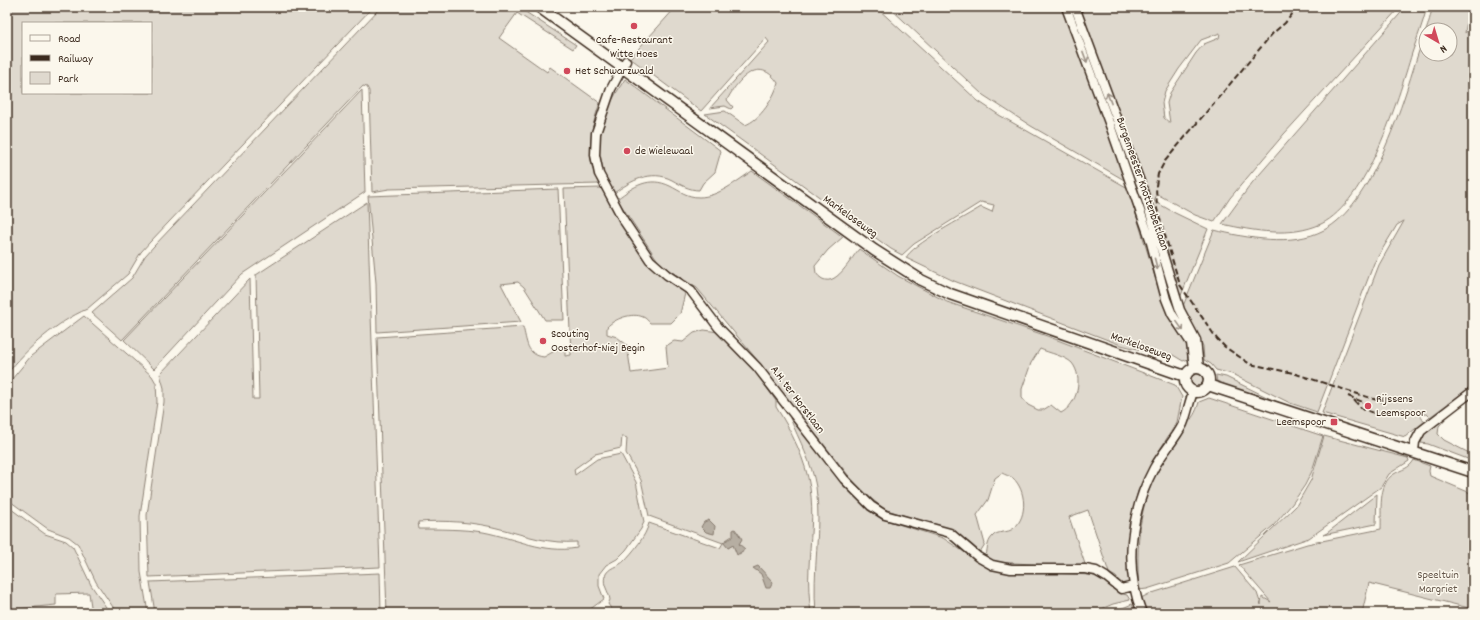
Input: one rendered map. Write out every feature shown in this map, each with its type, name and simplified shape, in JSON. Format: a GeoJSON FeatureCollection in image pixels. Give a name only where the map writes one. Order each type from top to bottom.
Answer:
{"type":"FeatureCollection","features":[{"type":"Feature","properties":{"kind":"main road","name":"Markeloseweg"},"geometry":{"type":"LineString","coordinates":[[539,7],[624,64],[874,250],[921,280],[950,294],[988,308],[1185,376]]}},
{"type":"Feature","properties":{"kind":"main road"},"geometry":{"type":"LineString","coordinates":[[1196,368],[1207,373],[1208,385],[1200,392],[1193,392],[1186,386],[1185,376],[1196,368]]}},
{"type":"Feature","properties":{"kind":"main road"},"geometry":{"type":"LineString","coordinates":[[1208,385],[1333,427],[1414,451],[1473,472]]}},
{"type":"Feature","properties":{"kind":"street","name":"Burgemeester Knottenbeltlaan"},"geometry":{"type":"LineString","coordinates":[[1066,7],[1080,33],[1142,187],[1180,310],[1196,340],[1196,368]]}},
{"type":"Feature","properties":{"kind":"street","name":"Burgemeester Knottenbeltlaan"},"geometry":{"type":"LineString","coordinates":[[1075,7],[1080,33]]}},
{"type":"Feature","properties":{"kind":"street","name":"A.H. ter Horstlaan"},"geometry":{"type":"LineString","coordinates":[[624,64],[611,89],[598,124],[595,144],[595,155],[600,174],[617,207],[650,260],[667,275],[692,291],[719,328],[757,367],[826,458],[853,488],[871,506],[885,515],[950,533],[957,537],[978,557],[992,565],[1010,569],[1085,569],[1096,571],[1122,589],[1134,586]]}},
{"type":"Feature","properties":{"kind":"street"},"geometry":{"type":"LineString","coordinates":[[1414,451],[1415,442],[1421,431],[1473,391]]}},
{"type":"Feature","properties":{"kind":"street"},"geometry":{"type":"LineString","coordinates":[[1142,613],[1134,586],[1132,540],[1138,504],[1155,467],[1183,424],[1193,392]]}},
{"type":"Feature","properties":{"kind":"green space"},"geometry":{"type":"Polygon","coordinates":[[[7,7],[373,7],[150,242],[141,252],[128,274],[87,309],[54,328],[33,345],[7,374],[7,7]]]}},
{"type":"Feature","properties":{"kind":"green space"},"geometry":{"type":"Polygon","coordinates":[[[381,7],[518,7],[576,45],[573,49],[517,13],[499,38],[547,72],[550,67],[600,103],[590,144],[592,164],[599,184],[389,189],[372,192],[369,91],[367,87],[363,86],[122,340],[92,313],[132,278],[145,256],[154,246],[381,7]]]}},
{"type":"Feature","properties":{"kind":"green space"},"geometry":{"type":"Polygon","coordinates":[[[676,7],[876,7],[978,101],[999,115],[1128,188],[1162,300],[1173,325],[1187,343],[1188,359],[1183,361],[1173,355],[1154,353],[1121,345],[954,281],[906,258],[910,252],[940,231],[981,207],[992,212],[994,205],[981,202],[914,244],[902,255],[891,249],[705,114],[725,111],[745,125],[756,118],[766,108],[778,83],[771,75],[764,71],[756,71],[743,78],[732,92],[727,100],[733,107],[731,109],[725,106],[710,108],[769,42],[766,38],[701,111],[630,58],[676,7]]]}},
{"type":"Feature","properties":{"kind":"green space"},"geometry":{"type":"Polygon","coordinates":[[[889,7],[1062,7],[1126,181],[1031,126],[983,95],[889,7]]]}},
{"type":"Feature","properties":{"kind":"green space"},"geometry":{"type":"Polygon","coordinates":[[[1080,7],[1400,7],[1284,134],[1230,198],[1214,222],[1195,215],[1157,194],[1154,201],[1208,229],[1180,298],[1080,7]],[[1220,33],[1201,40],[1179,69],[1165,91],[1162,103],[1164,118],[1170,123],[1167,103],[1170,93],[1196,53],[1204,44],[1219,38],[1220,33]]]}},
{"type":"Feature","properties":{"kind":"green space"},"geometry":{"type":"Polygon","coordinates":[[[1406,7],[1427,7],[1423,22],[1418,22],[1418,36],[1389,122],[1378,148],[1353,195],[1338,212],[1321,224],[1297,231],[1259,231],[1222,224],[1252,183],[1406,7]]]}},
{"type":"Feature","properties":{"kind":"green space"},"geometry":{"type":"Polygon","coordinates":[[[1432,7],[1473,7],[1473,15],[1468,16],[1465,33],[1473,26],[1473,385],[1430,417],[1427,414],[1418,415],[1425,421],[1405,437],[1322,413],[1379,265],[1404,221],[1397,225],[1374,263],[1317,412],[1290,403],[1232,374],[1216,370],[1211,364],[1204,360],[1203,346],[1183,306],[1214,230],[1255,238],[1284,240],[1298,238],[1324,230],[1341,217],[1357,199],[1371,177],[1394,127],[1418,54],[1418,62],[1458,62],[1458,22],[1428,22],[1432,7]]]}},
{"type":"Feature","properties":{"kind":"green space"},"geometry":{"type":"Polygon","coordinates":[[[625,79],[721,151],[715,172],[703,183],[699,190],[688,188],[664,177],[649,176],[627,184],[614,193],[601,168],[598,156],[598,144],[607,110],[625,79]]]}},
{"type":"Feature","properties":{"kind":"green space"},"geometry":{"type":"Polygon","coordinates":[[[362,90],[365,192],[242,274],[154,369],[124,340],[362,90]]]}},
{"type":"Feature","properties":{"kind":"green space"},"geometry":{"type":"Polygon","coordinates":[[[752,171],[843,237],[828,250],[815,266],[816,273],[822,279],[828,280],[840,274],[859,249],[898,276],[947,302],[1047,336],[1175,385],[1182,397],[1177,422],[1154,459],[1138,491],[1129,525],[1128,546],[1132,578],[1130,584],[1123,587],[1116,577],[1109,573],[1088,510],[1069,517],[1086,567],[996,562],[986,558],[990,539],[997,533],[1012,530],[1019,523],[1022,517],[1024,503],[1021,489],[1013,478],[1002,473],[995,478],[988,500],[977,515],[985,544],[980,552],[970,543],[947,529],[884,509],[862,491],[848,475],[758,361],[697,288],[658,261],[617,199],[630,190],[648,182],[662,183],[691,196],[706,196],[734,184],[752,171]],[[1040,349],[1031,363],[1022,389],[1022,398],[1028,405],[1038,410],[1043,410],[1051,405],[1061,413],[1067,409],[1075,398],[1078,383],[1076,369],[1069,361],[1040,349]]]}},
{"type":"Feature","properties":{"kind":"green space"},"geometry":{"type":"Polygon","coordinates":[[[601,188],[630,235],[686,289],[680,314],[671,323],[650,323],[644,317],[634,315],[614,321],[607,327],[607,334],[617,337],[627,345],[631,373],[668,368],[666,346],[674,341],[683,342],[694,333],[704,330],[719,332],[754,369],[776,401],[776,407],[792,436],[805,467],[810,488],[812,518],[809,596],[811,613],[614,613],[608,604],[610,600],[604,582],[606,573],[622,563],[639,544],[649,523],[720,548],[723,543],[649,516],[641,480],[626,453],[627,438],[622,436],[621,448],[595,454],[574,469],[575,475],[597,459],[621,454],[636,482],[644,522],[641,529],[626,550],[617,559],[606,565],[599,574],[599,586],[604,599],[585,613],[387,613],[377,337],[523,327],[530,350],[538,356],[544,357],[565,345],[565,356],[571,355],[564,189],[601,188]],[[449,521],[418,522],[419,529],[475,531],[553,549],[577,548],[577,542],[548,541],[470,523],[449,521]],[[738,532],[726,540],[728,548],[733,545],[739,554],[743,552],[739,544],[741,537],[738,532]]]}},
{"type":"Feature","properties":{"kind":"green space"},"geometry":{"type":"Polygon","coordinates":[[[1135,188],[1141,189],[1189,333],[1172,310],[1135,188]]]}},
{"type":"Feature","properties":{"kind":"green space"},"geometry":{"type":"Polygon","coordinates":[[[558,189],[564,320],[545,320],[524,287],[518,282],[501,284],[521,322],[377,332],[376,283],[368,196],[558,189]]]}},
{"type":"Feature","properties":{"kind":"green space"},"geometry":{"type":"Polygon","coordinates":[[[367,202],[380,567],[149,577],[147,515],[164,402],[164,388],[160,374],[250,279],[253,399],[259,399],[256,275],[367,202]]]}},
{"type":"Feature","properties":{"kind":"green space"},"geometry":{"type":"Polygon","coordinates":[[[84,316],[152,376],[156,383],[157,402],[140,516],[141,572],[148,613],[117,613],[96,582],[78,544],[69,537],[48,529],[7,499],[7,385],[31,356],[84,316]]]}},
{"type":"Feature","properties":{"kind":"green space"},"geometry":{"type":"Polygon","coordinates":[[[1199,374],[1202,375],[1202,385],[1195,386],[1192,385],[1191,378],[1192,375],[1199,374]]]}},
{"type":"Feature","properties":{"kind":"green space"},"geometry":{"type":"Polygon","coordinates":[[[1216,375],[1226,377],[1287,407],[1217,383],[1216,375]]]}},
{"type":"Feature","properties":{"kind":"green space"},"geometry":{"type":"Polygon","coordinates":[[[1209,398],[1323,436],[1312,471],[1305,485],[1292,504],[1273,526],[1229,563],[1147,589],[1139,590],[1138,557],[1140,524],[1148,492],[1163,463],[1194,415],[1199,402],[1209,398]]]}},
{"type":"Feature","properties":{"kind":"green space"},"geometry":{"type":"Polygon","coordinates":[[[1447,417],[1439,426],[1438,434],[1444,440],[1473,455],[1473,461],[1428,444],[1421,443],[1424,435],[1447,417]]]}},
{"type":"Feature","properties":{"kind":"green space"},"geometry":{"type":"Polygon","coordinates":[[[790,418],[852,494],[867,509],[882,519],[943,538],[991,570],[1091,575],[1107,581],[1119,593],[1127,595],[1130,600],[1113,604],[1092,613],[816,613],[815,581],[818,534],[818,502],[816,487],[808,460],[790,418]]]}},
{"type":"Feature","properties":{"kind":"green space"},"geometry":{"type":"Polygon","coordinates":[[[1324,436],[1408,458],[1409,461],[1389,474],[1381,487],[1309,538],[1238,562],[1296,506],[1311,480],[1324,436]]]}},
{"type":"Feature","properties":{"kind":"green space","name":"Speeltuin Margriet"},"geometry":{"type":"Polygon","coordinates":[[[1414,460],[1430,466],[1430,476],[1473,494],[1473,609],[1369,583],[1362,613],[1146,613],[1141,598],[1149,594],[1235,567],[1257,593],[1261,605],[1262,597],[1271,602],[1239,565],[1307,544],[1381,529],[1382,499],[1385,484],[1394,474],[1408,467],[1414,460]]]}},
{"type":"Feature","properties":{"kind":"green space"},"geometry":{"type":"Polygon","coordinates":[[[1377,494],[1376,524],[1323,535],[1327,533],[1377,494]]]}},
{"type":"Feature","properties":{"kind":"green space"},"geometry":{"type":"Polygon","coordinates":[[[7,506],[45,534],[66,541],[73,547],[91,585],[110,613],[92,613],[89,593],[56,594],[56,605],[7,610],[7,506]]]}},
{"type":"Feature","properties":{"kind":"green space"},"geometry":{"type":"Polygon","coordinates":[[[380,573],[381,613],[155,613],[150,582],[380,573]]]}},
{"type":"Feature","properties":{"kind":"green space"},"geometry":{"type":"Polygon","coordinates":[[[1132,604],[1136,613],[1111,613],[1132,604]]]}},
{"type":"Feature","properties":{"kind":"shaded area"},"geometry":{"type":"Polygon","coordinates":[[[709,520],[715,526],[714,534],[706,532],[701,527],[704,522],[709,520]]]}},
{"type":"Feature","properties":{"kind":"shaded area"},"geometry":{"type":"Polygon","coordinates":[[[735,529],[742,539],[739,544],[745,549],[737,555],[733,545],[728,548],[723,542],[733,537],[733,530],[735,529]]]}},
{"type":"Feature","properties":{"kind":"shaded area"},"geometry":{"type":"Polygon","coordinates":[[[758,566],[773,582],[770,588],[766,588],[761,574],[753,568],[758,566]]]}},
{"type":"Feature","properties":{"kind":"railway"},"geometry":{"type":"LineString","coordinates":[[1298,7],[1285,23],[1273,33],[1165,161],[1158,174],[1156,186],[1157,209],[1180,285],[1217,339],[1225,347],[1250,364],[1293,373],[1386,403]]}},
{"type":"Feature","properties":{"kind":"railway"},"geometry":{"type":"LineString","coordinates":[[1348,396],[1363,402]]}},
{"type":"Feature","properties":{"kind":"railway"},"geometry":{"type":"LineString","coordinates":[[1354,400],[1362,409],[1377,414]]}},
{"type":"Feature","properties":{"kind":"place","name":"Cafe-Restaurant Witte Hoes"},"geometry":{"type":"Point","coordinates":[634,26]}},
{"type":"Feature","properties":{"kind":"place","name":"Het Schwarzwald"},"geometry":{"type":"Point","coordinates":[567,71]}},
{"type":"Feature","properties":{"kind":"place","name":"de Wielewaal"},"geometry":{"type":"Point","coordinates":[627,151]}},
{"type":"Feature","properties":{"kind":"place","name":"Scouting Oosterhof-Niej Begin"},"geometry":{"type":"Point","coordinates":[543,341]}},
{"type":"Feature","properties":{"kind":"place","name":"Rijssens Leemspoor"},"geometry":{"type":"Point","coordinates":[1368,406]}},
{"type":"Feature","properties":{"kind":"place","name":"Leemspoor"},"geometry":{"type":"Point","coordinates":[1334,422]}}]}
